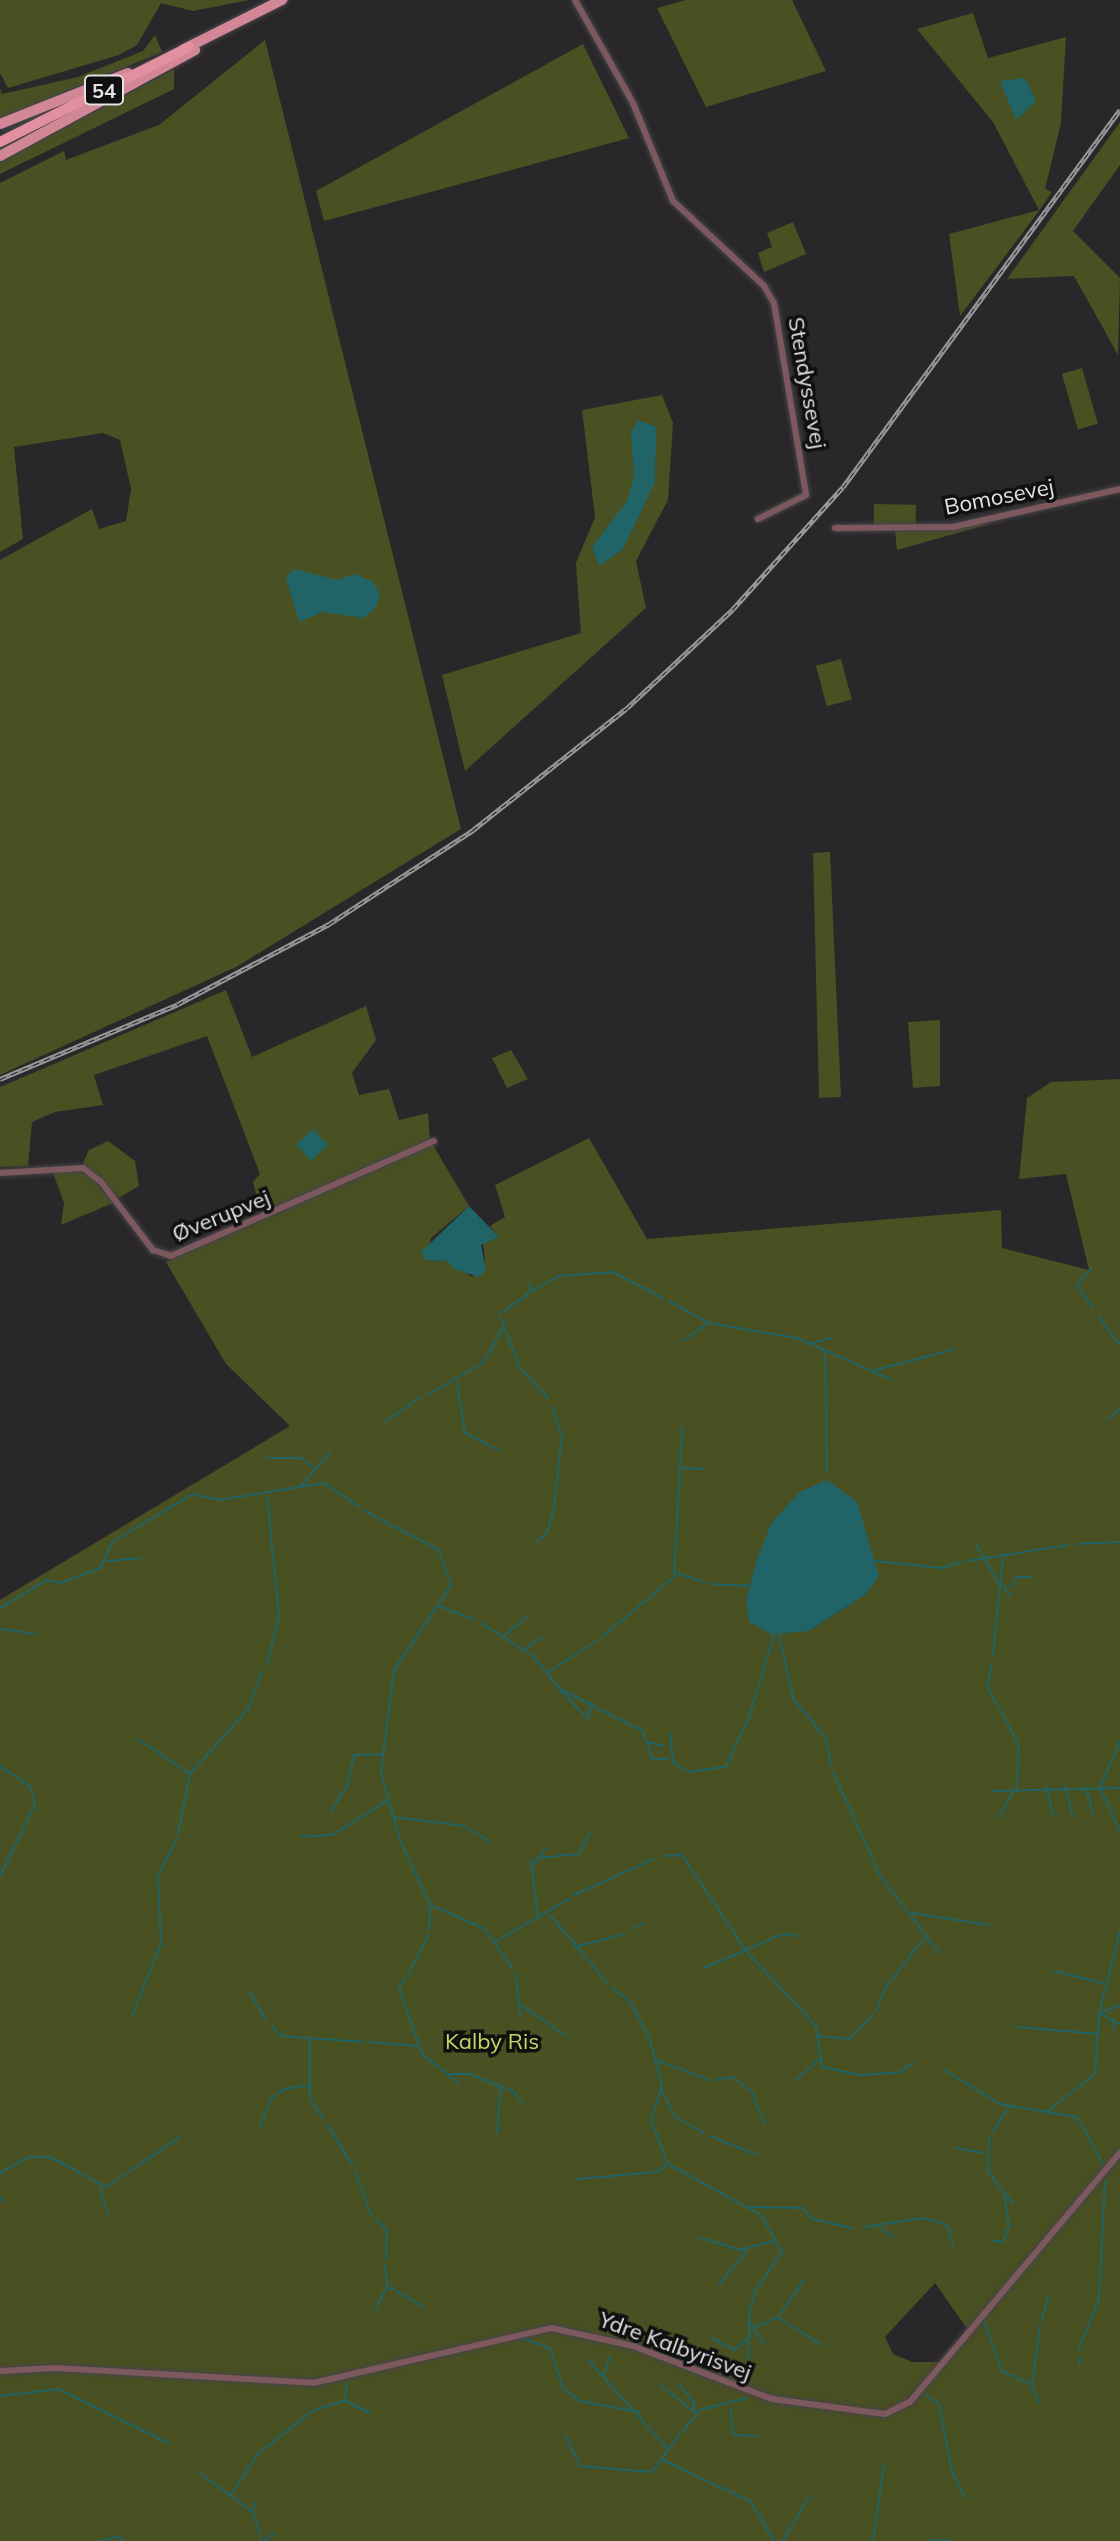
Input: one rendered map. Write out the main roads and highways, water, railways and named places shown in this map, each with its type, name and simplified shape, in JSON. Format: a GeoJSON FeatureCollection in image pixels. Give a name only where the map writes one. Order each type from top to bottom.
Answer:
{"type":"FeatureCollection","features":[{"type":"Feature","properties":{"kind":"highway","name":"54"},"geometry":{"type":"LineString","coordinates":[[0,140],[189,47]]}},
{"type":"Feature","properties":{"kind":"main road","name":"54"},"geometry":{"type":"LineString","coordinates":[[189,47],[282,0]]}},
{"type":"Feature","properties":{"kind":"main road"},"geometry":{"type":"LineString","coordinates":[[0,156],[268,7]]}},
{"type":"Feature","properties":{"kind":"main road"},"geometry":{"type":"LineString","coordinates":[[0,124],[189,47]]}},
{"type":"Feature","properties":{"kind":"water"},"geometry":{"type":"Polygon","coordinates":[[[1025,78],[1036,101],[1016,120],[1000,81],[1025,78]]]}},
{"type":"Feature","properties":{"kind":"water"},"geometry":{"type":"Polygon","coordinates":[[[638,420],[656,427],[655,482],[623,549],[599,566],[592,547],[627,501],[634,476],[631,432],[638,420]]]}},
{"type":"Feature","properties":{"kind":"water"},"geometry":{"type":"Polygon","coordinates":[[[293,569],[337,580],[355,574],[373,582],[380,594],[376,607],[364,618],[322,612],[299,622],[286,578],[293,569]]]}},
{"type":"Feature","properties":{"kind":"water"},"geometry":{"type":"Polygon","coordinates":[[[313,1129],[328,1145],[311,1161],[296,1145],[313,1129]]]}},
{"type":"Feature","properties":{"kind":"water"},"geometry":{"type":"Polygon","coordinates":[[[469,1206],[499,1237],[481,1245],[486,1270],[479,1277],[454,1269],[448,1261],[426,1260],[421,1252],[469,1206]]]}},
{"type":"Feature","properties":{"kind":"water"},"geometry":{"type":"Polygon","coordinates":[[[827,1480],[857,1502],[879,1576],[865,1595],[809,1631],[772,1634],[749,1622],[746,1601],[756,1562],[771,1524],[799,1492],[827,1480]]]}},
{"type":"Feature","properties":{"kind":"waterway"},"geometry":{"type":"LineString","coordinates":[[1091,1268],[1077,1286],[1093,1309]]}},
{"type":"Feature","properties":{"kind":"waterway"},"geometry":{"type":"LineString","coordinates":[[532,1291],[559,1276],[613,1272],[663,1298]]}},
{"type":"Feature","properties":{"kind":"waterway"},"geometry":{"type":"LineString","coordinates":[[500,1314],[532,1291],[529,1284]]}},
{"type":"Feature","properties":{"kind":"waterway"},"geometry":{"type":"LineString","coordinates":[[669,1301],[709,1323],[797,1338],[890,1379]]}},
{"type":"Feature","properties":{"kind":"waterway"},"geometry":{"type":"LineString","coordinates":[[1098,1316],[1120,1345]]}},
{"type":"Feature","properties":{"kind":"waterway"},"geometry":{"type":"LineString","coordinates":[[501,1319],[520,1368],[549,1399]]}},
{"type":"Feature","properties":{"kind":"waterway"},"geometry":{"type":"LineString","coordinates":[[683,1341],[708,1323]]}},
{"type":"Feature","properties":{"kind":"waterway"},"geometry":{"type":"LineString","coordinates":[[427,1395],[483,1363],[504,1326]]}},
{"type":"Feature","properties":{"kind":"waterway"},"geometry":{"type":"LineString","coordinates":[[813,1343],[831,1338]]}},
{"type":"Feature","properties":{"kind":"waterway"},"geometry":{"type":"LineString","coordinates":[[872,1371],[955,1349]]}},
{"type":"Feature","properties":{"kind":"waterway"},"geometry":{"type":"LineString","coordinates":[[825,1351],[827,1472]]}},
{"type":"Feature","properties":{"kind":"waterway"},"geometry":{"type":"LineString","coordinates":[[457,1384],[465,1433],[498,1450]]}},
{"type":"Feature","properties":{"kind":"waterway"},"geometry":{"type":"LineString","coordinates":[[385,1422],[421,1397]]}},
{"type":"Feature","properties":{"kind":"waterway"},"geometry":{"type":"LineString","coordinates":[[536,1542],[547,1533],[554,1508],[562,1436],[552,1407]]}},
{"type":"Feature","properties":{"kind":"waterway"},"geometry":{"type":"LineString","coordinates":[[1107,1420],[1120,1409]]}},
{"type":"Feature","properties":{"kind":"waterway"},"geometry":{"type":"LineString","coordinates":[[602,1637],[674,1577],[682,1427]]}},
{"type":"Feature","properties":{"kind":"waterway"},"geometry":{"type":"LineString","coordinates":[[301,1486],[331,1451]]}},
{"type":"Feature","properties":{"kind":"waterway"},"geometry":{"type":"LineString","coordinates":[[267,1458],[301,1458],[315,1468]]}},
{"type":"Feature","properties":{"kind":"waterway"},"geometry":{"type":"LineString","coordinates":[[680,1468],[703,1469]]}},
{"type":"Feature","properties":{"kind":"waterway"},"geometry":{"type":"LineString","coordinates":[[0,1608],[47,1580],[61,1583],[100,1568],[112,1542],[193,1494],[218,1500],[324,1483],[360,1507]]}},
{"type":"Feature","properties":{"kind":"waterway"},"geometry":{"type":"LineString","coordinates":[[267,1496],[279,1617],[267,1664]]}},
{"type":"Feature","properties":{"kind":"waterway"},"geometry":{"type":"LineString","coordinates":[[365,1511],[439,1550],[451,1585],[394,1670],[381,1773],[401,1843],[430,1904],[429,1929]]}},
{"type":"Feature","properties":{"kind":"waterway"},"geometry":{"type":"LineString","coordinates":[[1077,1544],[1120,1542]]}},
{"type":"Feature","properties":{"kind":"waterway"},"geometry":{"type":"LineString","coordinates":[[976,1544],[1001,1588]]}},
{"type":"Feature","properties":{"kind":"waterway"},"geometry":{"type":"LineString","coordinates":[[967,1561],[1068,1545]]}},
{"type":"Feature","properties":{"kind":"waterway"},"geometry":{"type":"LineString","coordinates":[[993,1655],[1003,1557]]}},
{"type":"Feature","properties":{"kind":"waterway"},"geometry":{"type":"LineString","coordinates":[[107,1561],[141,1558]]}},
{"type":"Feature","properties":{"kind":"waterway"},"geometry":{"type":"LineString","coordinates":[[875,1561],[942,1568],[961,1562]]}},
{"type":"Feature","properties":{"kind":"waterway"},"geometry":{"type":"LineString","coordinates":[[676,1573],[706,1583]]}},
{"type":"Feature","properties":{"kind":"waterway"},"geometry":{"type":"LineString","coordinates":[[1010,1588],[1017,1577],[1031,1577]]}},
{"type":"Feature","properties":{"kind":"waterway"},"geometry":{"type":"LineString","coordinates":[[712,1584],[751,1586]]}},
{"type":"Feature","properties":{"kind":"waterway"},"geometry":{"type":"LineString","coordinates":[[1004,1585],[1010,1596]]}},
{"type":"Feature","properties":{"kind":"waterway"},"geometry":{"type":"LineString","coordinates":[[439,1606],[475,1620]]}},
{"type":"Feature","properties":{"kind":"waterway"},"geometry":{"type":"LineString","coordinates":[[504,1636],[528,1616]]}},
{"type":"Feature","properties":{"kind":"waterway"},"geometry":{"type":"LineString","coordinates":[[481,1623],[533,1656],[560,1689],[643,1731],[652,1759],[668,1759]]}},
{"type":"Feature","properties":{"kind":"waterway"},"geometry":{"type":"LineString","coordinates":[[0,1629],[35,1634]]}},
{"type":"Feature","properties":{"kind":"waterway"},"geometry":{"type":"LineString","coordinates":[[778,1632],[794,1700],[825,1737],[831,1765]]}},
{"type":"Feature","properties":{"kind":"waterway"},"geometry":{"type":"LineString","coordinates":[[670,1733],[673,1762],[689,1772],[726,1767],[749,1717],[774,1634]]}},
{"type":"Feature","properties":{"kind":"waterway"},"geometry":{"type":"LineString","coordinates":[[525,1649],[540,1638]]}},
{"type":"Feature","properties":{"kind":"waterway"},"geometry":{"type":"LineString","coordinates":[[547,1673],[596,1641]]}},
{"type":"Feature","properties":{"kind":"waterway"},"geometry":{"type":"LineString","coordinates":[[992,1663],[987,1686],[1018,1743],[1017,1786],[998,1818]]}},
{"type":"Feature","properties":{"kind":"waterway"},"geometry":{"type":"LineString","coordinates":[[178,1834],[190,1774],[248,1709],[262,1671]]}},
{"type":"Feature","properties":{"kind":"waterway"},"geometry":{"type":"LineString","coordinates":[[560,1690],[588,1719],[591,1702]]}},
{"type":"Feature","properties":{"kind":"waterway"},"geometry":{"type":"LineString","coordinates":[[138,1739],[190,1774]]}},
{"type":"Feature","properties":{"kind":"waterway"},"geometry":{"type":"LineString","coordinates":[[1120,1741],[1100,1788],[1120,1831]]}},
{"type":"Feature","properties":{"kind":"waterway"},"geometry":{"type":"LineString","coordinates":[[647,1742],[665,1746]]}},
{"type":"Feature","properties":{"kind":"waterway"},"geometry":{"type":"LineString","coordinates":[[330,1813],[347,1786],[354,1755],[383,1754]]}},
{"type":"Feature","properties":{"kind":"waterway"},"geometry":{"type":"LineString","coordinates":[[0,1766],[30,1786],[35,1804],[0,1876]]}},
{"type":"Feature","properties":{"kind":"waterway"},"geometry":{"type":"LineString","coordinates":[[833,1772],[880,1875],[939,1953]]}},
{"type":"Feature","properties":{"kind":"waterway"},"geometry":{"type":"LineString","coordinates":[[1046,1787],[1054,1816]]}},
{"type":"Feature","properties":{"kind":"waterway"},"geometry":{"type":"LineString","coordinates":[[1065,1787],[1073,1817]]}},
{"type":"Feature","properties":{"kind":"waterway"},"geometry":{"type":"LineString","coordinates":[[993,1791],[1119,1788]]}},
{"type":"Feature","properties":{"kind":"waterway"},"geometry":{"type":"LineString","coordinates":[[1086,1789],[1093,1814]]}},
{"type":"Feature","properties":{"kind":"waterway"},"geometry":{"type":"LineString","coordinates":[[301,1837],[333,1835],[388,1800]]}},
{"type":"Feature","properties":{"kind":"waterway"},"geometry":{"type":"LineString","coordinates":[[394,1817],[464,1826],[491,1842]]}},
{"type":"Feature","properties":{"kind":"waterway"},"geometry":{"type":"LineString","coordinates":[[539,1858],[578,1854],[590,1833]]}},
{"type":"Feature","properties":{"kind":"waterway"},"geometry":{"type":"LineString","coordinates":[[132,2016],[161,1944],[158,1875],[177,1839]]}},
{"type":"Feature","properties":{"kind":"waterway"},"geometry":{"type":"LineString","coordinates":[[532,1866],[546,1848]]}},
{"type":"Feature","properties":{"kind":"waterway"},"geometry":{"type":"LineString","coordinates":[[664,1856],[682,1855],[747,1952],[816,2026],[822,2067],[861,2075],[900,2072],[913,2063]]}},
{"type":"Feature","properties":{"kind":"waterway"},"geometry":{"type":"LineString","coordinates":[[574,1895],[654,1859]]}},
{"type":"Feature","properties":{"kind":"waterway"},"geometry":{"type":"LineString","coordinates":[[531,1860],[538,1919]]}},
{"type":"Feature","properties":{"kind":"waterway"},"geometry":{"type":"LineString","coordinates":[[496,1941],[571,1898]]}},
{"type":"Feature","properties":{"kind":"waterway"},"geometry":{"type":"LineString","coordinates":[[431,1905],[485,1929],[512,1968]]}},
{"type":"Feature","properties":{"kind":"waterway"},"geometry":{"type":"LineString","coordinates":[[912,1913],[989,1925]]}},
{"type":"Feature","properties":{"kind":"waterway"},"geometry":{"type":"LineString","coordinates":[[551,1916],[607,1982]]}},
{"type":"Feature","properties":{"kind":"waterway"},"geometry":{"type":"LineString","coordinates":[[633,1929],[644,1922]]}},
{"type":"Feature","properties":{"kind":"waterway"},"geometry":{"type":"LineString","coordinates":[[1045,2113],[1095,2074],[1099,2013],[1120,1931]]}},
{"type":"Feature","properties":{"kind":"waterway"},"geometry":{"type":"LineString","coordinates":[[408,1974],[429,1934]]}},
{"type":"Feature","properties":{"kind":"waterway"},"geometry":{"type":"LineString","coordinates":[[575,1947],[624,1934]]}},
{"type":"Feature","properties":{"kind":"waterway"},"geometry":{"type":"LineString","coordinates":[[704,1968],[783,1934],[798,1936]]}},
{"type":"Feature","properties":{"kind":"waterway"},"geometry":{"type":"LineString","coordinates":[[876,2012],[885,1988],[925,1937]]}},
{"type":"Feature","properties":{"kind":"waterway"},"geometry":{"type":"LineString","coordinates":[[1054,1971],[1103,1983]]}},
{"type":"Feature","properties":{"kind":"waterway"},"geometry":{"type":"LineString","coordinates":[[516,1974],[520,2016]]}},
{"type":"Feature","properties":{"kind":"waterway"},"geometry":{"type":"LineString","coordinates":[[405,1978],[399,1988],[422,2054],[460,2084]]}},
{"type":"Feature","properties":{"kind":"waterway"},"geometry":{"type":"LineString","coordinates":[[612,1987],[631,2003],[650,2041],[662,2085],[651,2120],[668,2164],[761,2215],[782,2252],[755,2291],[749,2314],[748,2386]]}},
{"type":"Feature","properties":{"kind":"waterway"},"geometry":{"type":"LineString","coordinates":[[249,1991],[266,2020]]}},
{"type":"Feature","properties":{"kind":"waterway"},"geometry":{"type":"LineString","coordinates":[[521,2005],[566,2036]]}},
{"type":"Feature","properties":{"kind":"waterway"},"geometry":{"type":"LineString","coordinates":[[1103,2012],[1120,2005]]}},
{"type":"Feature","properties":{"kind":"waterway"},"geometry":{"type":"LineString","coordinates":[[1100,2013],[1120,2024]]}},
{"type":"Feature","properties":{"kind":"waterway"},"geometry":{"type":"LineString","coordinates":[[817,2036],[849,2039],[873,2015]]}},
{"type":"Feature","properties":{"kind":"waterway"},"geometry":{"type":"LineString","coordinates":[[1112,2020],[1115,2030]]}},
{"type":"Feature","properties":{"kind":"waterway"},"geometry":{"type":"LineString","coordinates":[[272,2026],[281,2036],[364,2042]]}},
{"type":"Feature","properties":{"kind":"waterway"},"geometry":{"type":"LineString","coordinates":[[1017,2027],[1099,2034]]}},
{"type":"Feature","properties":{"kind":"waterway"},"geometry":{"type":"LineString","coordinates":[[310,2039],[310,2099],[323,2118]]}},
{"type":"Feature","properties":{"kind":"waterway"},"geometry":{"type":"LineString","coordinates":[[370,2042],[417,2046]]}},
{"type":"Feature","properties":{"kind":"waterway"},"geometry":{"type":"LineString","coordinates":[[796,2080],[819,2059]]}},
{"type":"Feature","properties":{"kind":"waterway"},"geometry":{"type":"LineString","coordinates":[[656,2060],[710,2080]]}},
{"type":"Feature","properties":{"kind":"waterway"},"geometry":{"type":"LineString","coordinates":[[943,2069],[1000,2104],[1077,2117],[1103,2163]]}},
{"type":"Feature","properties":{"kind":"waterway"},"geometry":{"type":"LineString","coordinates":[[448,2074],[470,2074],[514,2092],[522,2102]]}},
{"type":"Feature","properties":{"kind":"waterway"},"geometry":{"type":"LineString","coordinates":[[716,2080],[732,2077],[752,2092],[764,2124]]}},
{"type":"Feature","properties":{"kind":"waterway"},"geometry":{"type":"LineString","coordinates":[[259,2129],[271,2099],[284,2089],[310,2085]]}},
{"type":"Feature","properties":{"kind":"waterway"},"geometry":{"type":"LineString","coordinates":[[497,2133],[501,2087]]}},
{"type":"Feature","properties":{"kind":"waterway"},"geometry":{"type":"LineString","coordinates":[[662,2090],[675,2117],[704,2133]]}},
{"type":"Feature","properties":{"kind":"waterway"},"geometry":{"type":"LineString","coordinates":[[993,2132],[1009,2106]]}},
{"type":"Feature","properties":{"kind":"waterway"},"geometry":{"type":"LineString","coordinates":[[327,2124],[353,2166]]}},
{"type":"Feature","properties":{"kind":"waterway"},"geometry":{"type":"LineString","coordinates":[[710,2136],[757,2155]]}},
{"type":"Feature","properties":{"kind":"waterway"},"geometry":{"type":"LineString","coordinates":[[989,2137],[988,2172],[1013,2203]]}},
{"type":"Feature","properties":{"kind":"waterway"},"geometry":{"type":"LineString","coordinates":[[0,2173],[29,2157],[50,2157],[106,2187],[179,2138]]}},
{"type":"Feature","properties":{"kind":"waterway"},"geometry":{"type":"LineString","coordinates":[[956,2148],[983,2153]]}},
{"type":"Feature","properties":{"kind":"waterway"},"geometry":{"type":"LineString","coordinates":[[577,2179],[657,2172],[667,2165]]}},
{"type":"Feature","properties":{"kind":"waterway"},"geometry":{"type":"LineString","coordinates":[[355,2171],[371,2215]]}},
{"type":"Feature","properties":{"kind":"waterway"},"geometry":{"type":"LineString","coordinates":[[1078,2351],[1099,2299],[1105,2181]]}},
{"type":"Feature","properties":{"kind":"waterway"},"geometry":{"type":"LineString","coordinates":[[100,2188],[108,2214]]}},
{"type":"Feature","properties":{"kind":"waterway"},"geometry":{"type":"LineString","coordinates":[[993,2241],[1003,2242],[1009,2226],[1004,2195]]}},
{"type":"Feature","properties":{"kind":"waterway"},"geometry":{"type":"LineString","coordinates":[[0,2198],[4,2201]]}},
{"type":"Feature","properties":{"kind":"waterway"},"geometry":{"type":"LineString","coordinates":[[750,2207],[803,2208],[812,2219],[852,2228]]}},
{"type":"Feature","properties":{"kind":"waterway"},"geometry":{"type":"LineString","coordinates":[[863,2227],[923,2218],[947,2225],[954,2246]]}},
{"type":"Feature","properties":{"kind":"waterway"},"geometry":{"type":"LineString","coordinates":[[376,2219],[387,2230],[386,2259]]}},
{"type":"Feature","properties":{"kind":"waterway"},"geometry":{"type":"LineString","coordinates":[[879,2227],[894,2237]]}},
{"type":"Feature","properties":{"kind":"waterway"},"geometry":{"type":"LineString","coordinates":[[698,2237],[740,2250],[773,2241]]}},
{"type":"Feature","properties":{"kind":"waterway"},"geometry":{"type":"LineString","coordinates":[[719,2285],[748,2249]]}},
{"type":"Feature","properties":{"kind":"waterway"},"geometry":{"type":"LineString","coordinates":[[375,2310],[387,2286],[385,2265]]}},
{"type":"Feature","properties":{"kind":"waterway"},"geometry":{"type":"LineString","coordinates":[[755,2327],[778,2317],[804,2280]]}},
{"type":"Feature","properties":{"kind":"waterway"},"geometry":{"type":"LineString","coordinates":[[387,2286],[424,2307]]}},
{"type":"Feature","properties":{"kind":"waterway"},"geometry":{"type":"LineString","coordinates":[[1042,2319],[1049,2295]]}},
{"type":"Feature","properties":{"kind":"waterway"},"geometry":{"type":"LineString","coordinates":[[779,2318],[822,2345]]}},
{"type":"Feature","properties":{"kind":"waterway"},"geometry":{"type":"LineString","coordinates":[[984,2321],[1002,2371],[1032,2385],[1039,2403]]}},
{"type":"Feature","properties":{"kind":"waterway"},"geometry":{"type":"LineString","coordinates":[[750,2322],[764,2344]]}},
{"type":"Feature","properties":{"kind":"waterway"},"geometry":{"type":"LineString","coordinates":[[1032,2385],[1040,2325]]}},
{"type":"Feature","properties":{"kind":"waterway"},"geometry":{"type":"LineString","coordinates":[[711,2338],[735,2350],[750,2336]]}},
{"type":"Feature","properties":{"kind":"waterway"},"geometry":{"type":"LineString","coordinates":[[522,2338],[550,2348],[563,2388],[580,2401],[639,2412]]}},
{"type":"Feature","properties":{"kind":"waterway"},"geometry":{"type":"LineString","coordinates":[[604,2374],[610,2357]]}},
{"type":"Feature","properties":{"kind":"waterway"},"geometry":{"type":"LineString","coordinates":[[1079,2358],[1080,2364]]}},
{"type":"Feature","properties":{"kind":"waterway"},"geometry":{"type":"LineString","coordinates":[[588,2360],[667,2448]]}},
{"type":"Feature","properties":{"kind":"waterway"},"geometry":{"type":"LineString","coordinates":[[230,2496],[257,2455],[312,2411],[345,2400],[347,2383]]}},
{"type":"Feature","properties":{"kind":"waterway"},"geometry":{"type":"LineString","coordinates":[[678,2384],[694,2402],[693,2411]]}},
{"type":"Feature","properties":{"kind":"waterway"},"geometry":{"type":"LineString","coordinates":[[660,2385],[696,2413]]}},
{"type":"Feature","properties":{"kind":"waterway"},"geometry":{"type":"LineString","coordinates":[[0,2396],[59,2389],[168,2443]]}},
{"type":"Feature","properties":{"kind":"waterway"},"geometry":{"type":"LineString","coordinates":[[926,2395],[939,2404],[952,2471],[966,2498]]}},
{"type":"Feature","properties":{"kind":"waterway"},"geometry":{"type":"LineString","coordinates":[[683,2431],[700,2410],[747,2398]]}},
{"type":"Feature","properties":{"kind":"waterway"},"geometry":{"type":"LineString","coordinates":[[346,2401],[370,2413]]}},
{"type":"Feature","properties":{"kind":"waterway"},"geometry":{"type":"LineString","coordinates":[[731,2409],[733,2435],[756,2436]]}},
{"type":"Feature","properties":{"kind":"waterway"},"geometry":{"type":"LineString","coordinates":[[565,2436],[580,2466],[652,2472],[680,2434]]}},
{"type":"Feature","properties":{"kind":"waterway"},"geometry":{"type":"LineString","coordinates":[[663,2460],[751,2502],[774,2541]]}},
{"type":"Feature","properties":{"kind":"waterway"},"geometry":{"type":"LineString","coordinates":[[873,2541],[884,2465]]}},
{"type":"Feature","properties":{"kind":"waterway"},"geometry":{"type":"LineString","coordinates":[[198,2472],[253,2512],[262,2541]]}},
{"type":"Feature","properties":{"kind":"waterway"},"geometry":{"type":"LineString","coordinates":[[783,2541],[810,2495]]}},
{"type":"Feature","properties":{"kind":"waterway"},"geometry":{"type":"LineString","coordinates":[[253,2512],[255,2502]]}},
{"type":"Feature","properties":{"kind":"waterway"},"geometry":{"type":"LineString","coordinates":[[265,2541],[274,2533]]}},
{"type":"Feature","properties":{"kind":"waterway"},"geometry":{"type":"LineString","coordinates":[[102,2541],[117,2536],[124,2541]]}},
{"type":"Feature","properties":{"kind":"waterway"},"geometry":{"type":"LineString","coordinates":[[930,2541],[936,2539]]}},
{"type":"Feature","properties":{"kind":"waterway"},"geometry":{"type":"LineString","coordinates":[[941,2540],[951,2541]]}},
{"type":"Feature","properties":{"kind":"railway"},"geometry":{"type":"LineString","coordinates":[[0,1079],[178,1004],[329,924],[473,830],[627,708],[733,609],[843,487],[1120,110]]}},
{"type":"Feature","properties":{"kind":"park label","name":"Kalby Ris"},"geometry":{"type":"Point","coordinates":[492,2042]}}]}
